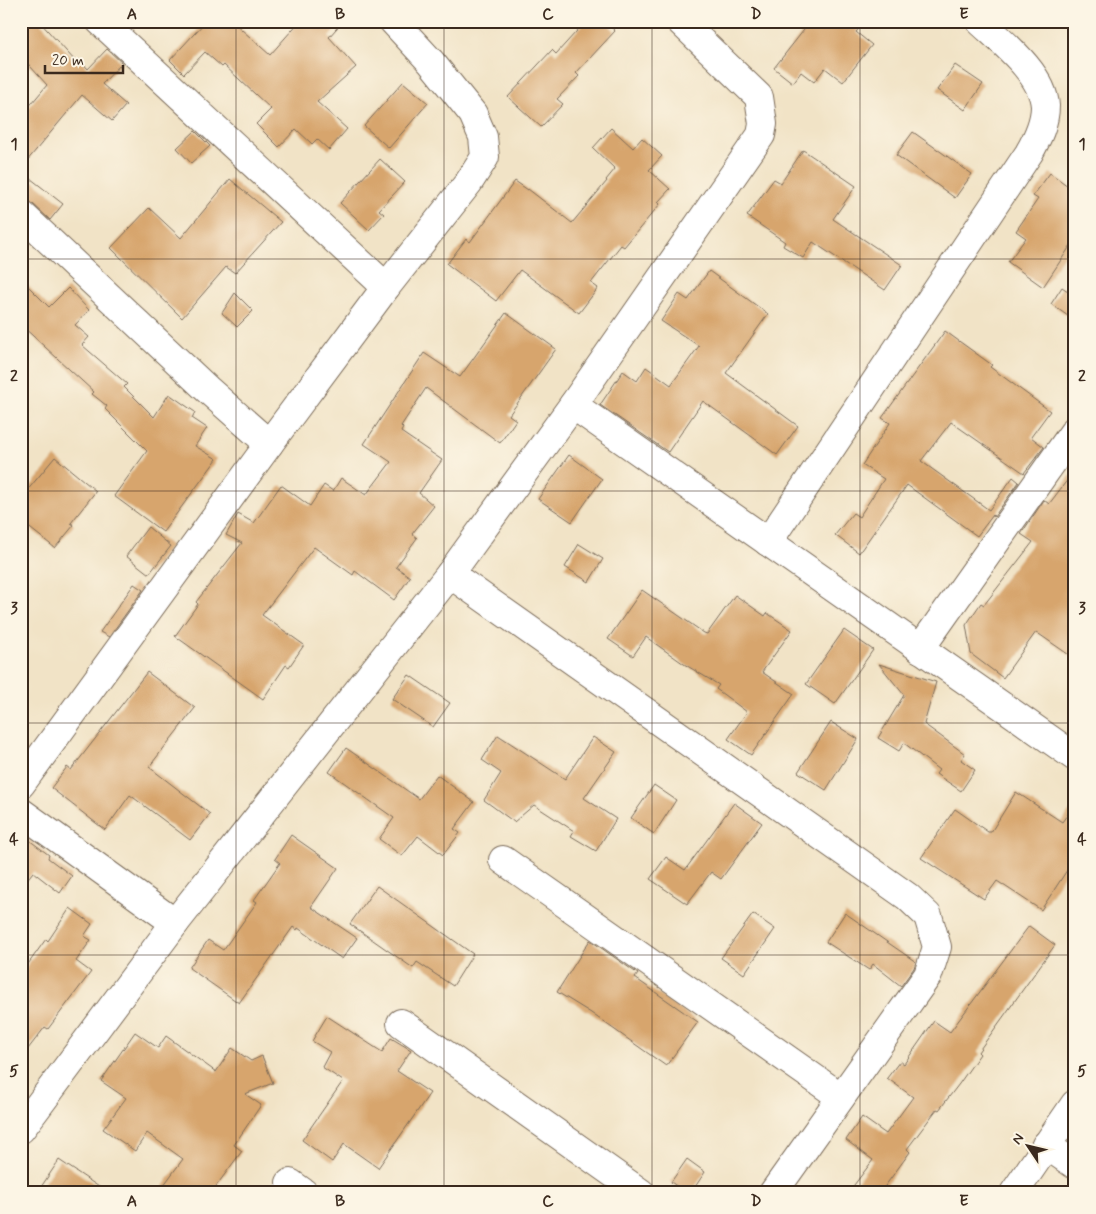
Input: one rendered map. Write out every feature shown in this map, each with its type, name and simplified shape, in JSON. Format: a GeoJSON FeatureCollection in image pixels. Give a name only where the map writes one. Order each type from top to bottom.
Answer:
{"type":"FeatureCollection","features":[{"type":"Feature","properties":{"kind":"street"},"geometry":{"type":"LineString","coordinates":[[100,21],[386,288]]}},
{"type":"Feature","properties":{"kind":"street"},"geometry":{"type":"LineString","coordinates":[[21,784],[269,444],[386,288],[469,182],[485,157],[483,138],[473,114],[431,62],[393,21]]}},
{"type":"Feature","properties":{"kind":"street"},"geometry":{"type":"LineString","coordinates":[[21,1129],[175,922],[450,574],[572,405],[762,135],[763,124],[759,97],[680,21]]}},
{"type":"Feature","properties":{"kind":"street"},"geometry":{"type":"LineString","coordinates":[[768,542],[1038,137],[1043,121],[1044,106],[1041,90],[1034,77],[980,21]]}},
{"type":"Feature","properties":{"kind":"street"},"geometry":{"type":"LineString","coordinates":[[21,214],[207,389],[269,444]]}},
{"type":"Feature","properties":{"kind":"street"},"geometry":{"type":"LineString","coordinates":[[572,405],[1075,757]]}},
{"type":"Feature","properties":{"kind":"street"},"geometry":{"type":"LineString","coordinates":[[920,649],[1075,430]]}},
{"type":"Feature","properties":{"kind":"street"},"geometry":{"type":"LineString","coordinates":[[450,574],[900,892],[928,916],[937,948],[928,974],[773,1193]]}},
{"type":"Feature","properties":{"kind":"street"},"geometry":{"type":"LineString","coordinates":[[21,812],[175,922]]}},
{"type":"Feature","properties":{"kind":"street"},"geometry":{"type":"LineString","coordinates":[[503,860],[842,1097]]}},
{"type":"Feature","properties":{"kind":"street"},"geometry":{"type":"LineString","coordinates":[[401,1023],[641,1193]]}},
{"type":"Feature","properties":{"kind":"street"},"geometry":{"type":"LineString","coordinates":[[1014,1193],[1075,1104]]}},
{"type":"Feature","properties":{"kind":"street"},"geometry":{"type":"LineString","coordinates":[[1046,1145],[1075,1165]]}},
{"type":"Feature","properties":{"kind":"building"},"geometry":{"type":"Polygon","coordinates":[[[21,21],[39,21],[76,62],[79,59],[88,69],[107,49],[122,63],[102,84],[126,105],[112,121],[82,95],[21,168],[21,116],[47,85],[21,56],[21,21]]]}},
{"type":"Feature","properties":{"kind":"building"},"geometry":{"type":"Polygon","coordinates":[[[206,21],[232,21],[270,55],[300,21],[343,21],[329,37],[356,67],[317,102],[347,129],[329,150],[317,139],[312,144],[296,129],[279,147],[256,124],[271,109],[224,65],[222,67],[205,52],[184,74],[170,60],[206,21]]]}},
{"type":"Feature","properties":{"kind":"building"},"geometry":{"type":"Polygon","coordinates":[[[586,21],[605,21],[615,31],[576,73],[579,76],[557,99],[563,104],[541,127],[508,97],[552,50],[556,54],[586,21]]]}},
{"type":"Feature","properties":{"kind":"building"},"geometry":{"type":"Polygon","coordinates":[[[811,21],[866,21],[856,32],[872,45],[843,82],[825,68],[814,82],[801,72],[793,83],[774,68],[811,21]]]}},
{"type":"Feature","properties":{"kind":"building"},"geometry":{"type":"Polygon","coordinates":[[[955,65],[983,84],[965,110],[937,90],[955,65]]]}},
{"type":"Feature","properties":{"kind":"building"},"geometry":{"type":"Polygon","coordinates":[[[403,82],[428,103],[389,148],[364,126],[403,82]]]}},
{"type":"Feature","properties":{"kind":"building"},"geometry":{"type":"Polygon","coordinates":[[[611,128],[633,148],[642,138],[662,156],[649,170],[670,189],[624,247],[621,245],[591,283],[598,288],[579,313],[520,270],[496,301],[447,264],[466,239],[470,242],[515,181],[572,223],[615,169],[593,148],[611,128]]]}},
{"type":"Feature","properties":{"kind":"building"},"geometry":{"type":"Polygon","coordinates":[[[195,131],[210,146],[191,163],[177,148],[195,131]]]}},
{"type":"Feature","properties":{"kind":"building"},"geometry":{"type":"Polygon","coordinates":[[[913,132],[972,174],[955,198],[896,155],[913,132]]]}},
{"type":"Feature","properties":{"kind":"building"},"geometry":{"type":"Polygon","coordinates":[[[803,150],[856,186],[833,219],[902,265],[885,290],[813,242],[803,258],[783,246],[785,242],[747,216],[774,179],[781,183],[803,150]]]}},
{"type":"Feature","properties":{"kind":"building"},"geometry":{"type":"Polygon","coordinates":[[[380,159],[405,182],[379,210],[384,214],[369,230],[340,203],[380,159]]]}},
{"type":"Feature","properties":{"kind":"building"},"geometry":{"type":"Polygon","coordinates":[[[21,171],[63,204],[50,220],[32,203],[21,199],[21,171]]]}},
{"type":"Feature","properties":{"kind":"building"},"geometry":{"type":"Polygon","coordinates":[[[1050,173],[1075,191],[1075,239],[1043,287],[1008,262],[1026,238],[1016,231],[1038,199],[1033,196],[1050,173]]]}},
{"type":"Feature","properties":{"kind":"building"},"geometry":{"type":"Polygon","coordinates":[[[230,179],[281,222],[235,273],[226,267],[182,318],[111,248],[149,208],[181,238],[230,179]]]}},
{"type":"Feature","properties":{"kind":"building"},"geometry":{"type":"Polygon","coordinates":[[[709,271],[768,314],[726,373],[798,426],[777,455],[703,401],[668,452],[600,405],[623,371],[637,381],[646,367],[671,385],[699,346],[661,321],[679,294],[688,300],[709,271]]]}},
{"type":"Feature","properties":{"kind":"building"},"geometry":{"type":"Polygon","coordinates":[[[21,279],[49,307],[68,288],[89,310],[75,325],[89,337],[82,345],[127,384],[124,387],[154,417],[169,394],[195,412],[192,418],[207,428],[195,446],[217,459],[163,532],[114,496],[147,451],[105,409],[107,406],[92,394],[94,392],[21,325],[21,279]]]}},
{"type":"Feature","properties":{"kind":"building"},"geometry":{"type":"Polygon","coordinates":[[[1062,287],[1075,296],[1075,321],[1051,304],[1062,287]]]}},
{"type":"Feature","properties":{"kind":"building"},"geometry":{"type":"Polygon","coordinates":[[[235,293],[253,311],[237,327],[222,313],[235,293]]]}},
{"type":"Feature","properties":{"kind":"building"},"geometry":{"type":"Polygon","coordinates":[[[506,313],[556,349],[509,415],[516,420],[500,443],[426,388],[401,426],[403,428],[401,432],[442,460],[419,493],[434,506],[412,534],[417,538],[396,567],[410,577],[394,600],[355,571],[353,575],[314,547],[262,615],[304,645],[289,667],[286,665],[263,699],[175,636],[198,604],[196,602],[242,543],[226,535],[238,514],[254,523],[281,485],[310,506],[324,485],[333,491],[341,478],[366,495],[391,462],[364,444],[424,353],[460,377],[506,313]]]}},
{"type":"Feature","properties":{"kind":"building"},"geometry":{"type":"Polygon","coordinates":[[[945,331],[1050,411],[1031,437],[1044,447],[1024,473],[951,422],[921,461],[989,510],[1013,477],[1019,482],[994,517],[993,515],[977,536],[907,485],[859,553],[835,535],[853,513],[859,517],[884,479],[862,465],[890,423],[882,418],[945,331]]]}},
{"type":"Feature","properties":{"kind":"building"},"geometry":{"type":"Polygon","coordinates":[[[569,455],[602,479],[572,522],[538,499],[569,455]]]}},
{"type":"Feature","properties":{"kind":"building"},"geometry":{"type":"Polygon","coordinates":[[[55,457],[96,491],[71,523],[74,525],[55,548],[21,521],[21,498],[55,457]]]}},
{"type":"Feature","properties":{"kind":"building"},"geometry":{"type":"Polygon","coordinates":[[[1075,470],[1075,659],[1036,632],[1003,678],[971,654],[966,625],[981,603],[984,605],[1033,542],[1021,534],[1044,500],[1049,504],[1075,470]]]}},
{"type":"Feature","properties":{"kind":"building"},"geometry":{"type":"Polygon","coordinates":[[[148,527],[171,546],[149,574],[126,556],[148,527]]]}},
{"type":"Feature","properties":{"kind":"building"},"geometry":{"type":"Polygon","coordinates":[[[579,544],[603,559],[589,582],[565,567],[579,544]]]}},
{"type":"Feature","properties":{"kind":"building"},"geometry":{"type":"Polygon","coordinates":[[[134,584],[143,590],[109,637],[100,632],[134,584]]]}},
{"type":"Feature","properties":{"kind":"building"},"geometry":{"type":"Polygon","coordinates":[[[642,590],[707,634],[735,595],[765,616],[767,613],[792,630],[762,672],[794,694],[751,755],[728,739],[747,712],[716,689],[719,685],[684,664],[646,637],[633,656],[608,639],[642,590]]]}},
{"type":"Feature","properties":{"kind":"building"},"geometry":{"type":"Polygon","coordinates":[[[844,630],[873,650],[835,704],[806,684],[844,630]]]}},
{"type":"Feature","properties":{"kind":"building"},"geometry":{"type":"Polygon","coordinates":[[[879,664],[936,682],[924,724],[965,754],[961,760],[975,770],[961,791],[936,774],[939,770],[904,743],[899,751],[878,738],[904,695],[879,664]]]}},
{"type":"Feature","properties":{"kind":"building"},"geometry":{"type":"Polygon","coordinates":[[[147,672],[195,708],[149,767],[210,814],[190,840],[130,795],[105,830],[51,788],[67,767],[71,770],[147,672]]]}},
{"type":"Feature","properties":{"kind":"building"},"geometry":{"type":"Polygon","coordinates":[[[409,675],[450,703],[433,727],[392,699],[409,675]]]}},
{"type":"Feature","properties":{"kind":"building"},"geometry":{"type":"Polygon","coordinates":[[[831,722],[858,739],[826,790],[798,772],[831,722]]]}},
{"type":"Feature","properties":{"kind":"building"},"geometry":{"type":"Polygon","coordinates":[[[498,735],[565,779],[593,737],[616,752],[584,798],[616,819],[596,851],[571,836],[574,831],[534,805],[514,822],[484,800],[501,773],[482,760],[498,735]]]}},
{"type":"Feature","properties":{"kind":"building"},"geometry":{"type":"Polygon","coordinates":[[[346,748],[419,799],[437,775],[474,802],[454,829],[460,833],[443,855],[418,836],[402,856],[379,839],[394,818],[329,772],[346,748]]]}},
{"type":"Feature","properties":{"kind":"building"},"geometry":{"type":"Polygon","coordinates":[[[654,785],[676,800],[654,834],[631,818],[654,785]]]}},
{"type":"Feature","properties":{"kind":"building"},"geometry":{"type":"Polygon","coordinates":[[[1016,792],[1062,822],[1075,804],[1075,858],[1041,910],[997,881],[984,899],[921,858],[955,809],[988,832],[991,832],[1016,792]]]}},
{"type":"Feature","properties":{"kind":"building"},"geometry":{"type":"Polygon","coordinates":[[[734,803],[762,823],[721,879],[711,872],[687,904],[650,879],[666,857],[685,870],[734,803]]]}},
{"type":"Feature","properties":{"kind":"building"},"geometry":{"type":"Polygon","coordinates":[[[291,835],[338,868],[311,907],[357,938],[342,959],[298,928],[297,930],[293,927],[239,1003],[189,968],[208,940],[223,950],[257,902],[254,900],[280,863],[275,859],[291,835]]]}},
{"type":"Feature","properties":{"kind":"building"},"geometry":{"type":"Polygon","coordinates":[[[29,840],[49,855],[48,858],[72,876],[60,893],[33,872],[21,887],[21,851],[29,840]]]}},
{"type":"Feature","properties":{"kind":"building"},"geometry":{"type":"Polygon","coordinates":[[[377,886],[473,954],[453,986],[417,962],[413,968],[350,924],[377,886]]]}},
{"type":"Feature","properties":{"kind":"building"},"geometry":{"type":"Polygon","coordinates":[[[70,908],[92,924],[84,936],[91,940],[76,961],[91,972],[48,1029],[45,1027],[21,1058],[21,974],[46,939],[48,941],[70,908]]]}},
{"type":"Feature","properties":{"kind":"building"},"geometry":{"type":"Polygon","coordinates":[[[845,913],[916,962],[901,986],[873,964],[869,970],[826,942],[845,913]]]}},
{"type":"Feature","properties":{"kind":"building"},"geometry":{"type":"Polygon","coordinates":[[[753,914],[775,929],[744,974],[721,958],[753,914]]]}},
{"type":"Feature","properties":{"kind":"building"},"geometry":{"type":"Polygon","coordinates":[[[1029,926],[1055,945],[978,1052],[980,1054],[959,1084],[939,1110],[937,1109],[907,1149],[910,1152],[880,1193],[848,1193],[873,1160],[846,1140],[862,1117],[886,1134],[913,1097],[887,1078],[900,1061],[904,1064],[934,1021],[950,1032],[1029,926]]]}},
{"type":"Feature","properties":{"kind":"building"},"geometry":{"type":"Polygon","coordinates":[[[590,940],[638,974],[635,978],[698,1022],[666,1066],[591,1013],[557,992],[590,940]]]}},
{"type":"Feature","properties":{"kind":"building"},"geometry":{"type":"Polygon","coordinates":[[[327,1016],[382,1052],[391,1038],[411,1050],[397,1071],[430,1093],[378,1168],[344,1144],[332,1162],[302,1140],[343,1081],[322,1067],[330,1052],[312,1041],[327,1016]]]}},
{"type":"Feature","properties":{"kind":"building"},"geometry":{"type":"Polygon","coordinates":[[[135,1032],[158,1048],[166,1036],[216,1072],[232,1048],[251,1061],[262,1056],[273,1083],[245,1094],[261,1105],[234,1145],[242,1151],[211,1193],[158,1193],[183,1159],[147,1133],[135,1151],[103,1129],[126,1098],[101,1081],[135,1032]]]}},
{"type":"Feature","properties":{"kind":"building"},"geometry":{"type":"Polygon","coordinates":[[[687,1159],[705,1172],[691,1193],[686,1193],[671,1182],[687,1159]]]}},
{"type":"Feature","properties":{"kind":"building"},"geometry":{"type":"Polygon","coordinates":[[[59,1160],[108,1193],[37,1193],[59,1160]]]}}]}
